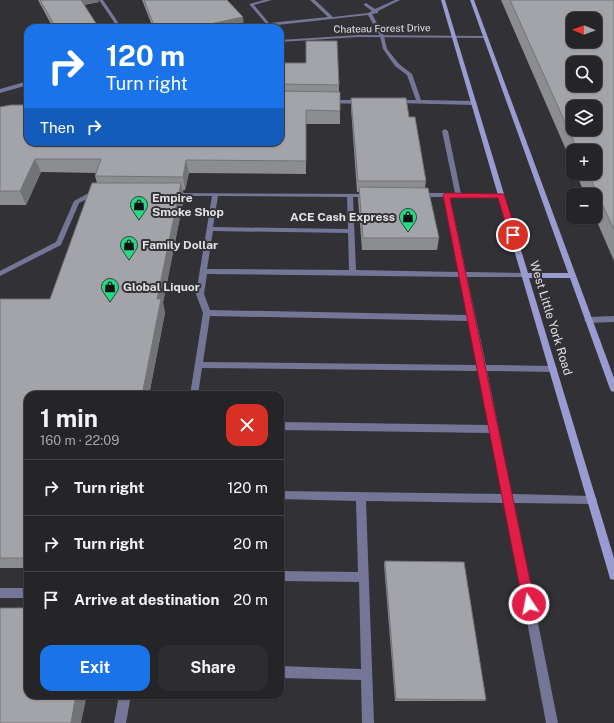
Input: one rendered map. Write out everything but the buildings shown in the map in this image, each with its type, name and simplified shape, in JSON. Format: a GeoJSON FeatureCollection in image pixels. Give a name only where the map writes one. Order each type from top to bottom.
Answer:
{"type":"FeatureCollection","features":[{"type":"Feature","properties":{"kind":"main road","name":"West Little York Road"},"geometry":{"type":"LineString","coordinates":[[443,0],[614,575]]}},
{"type":"Feature","properties":{"kind":"main road"},"geometry":{"type":"LineString","coordinates":[[472,0],[614,389]]}},
{"type":"Feature","properties":{"kind":"main road"},"geometry":{"type":"LineString","coordinates":[[525,275],[572,276]]}},
{"type":"Feature","properties":{"kind":"street"},"geometry":{"type":"LineString","coordinates":[[101,0],[117,24]]}},
{"type":"Feature","properties":{"kind":"street"},"geometry":{"type":"LineString","coordinates":[[270,0],[251,4],[268,24],[369,14],[376,12],[398,0]]}},
{"type":"Feature","properties":{"kind":"street"},"geometry":{"type":"LineString","coordinates":[[312,0],[331,17]]}},
{"type":"Feature","properties":{"kind":"street"},"geometry":{"type":"LineString","coordinates":[[384,0],[390,5]]}},
{"type":"Feature","properties":{"kind":"street"},"geometry":{"type":"LineString","coordinates":[[366,4],[376,12]]}},
{"type":"Feature","properties":{"kind":"street"},"geometry":{"type":"LineString","coordinates":[[352,12],[357,15]]}},
{"type":"Feature","properties":{"kind":"street"},"geometry":{"type":"LineString","coordinates":[[369,14],[382,36],[385,49],[397,64],[409,74],[419,102]]}},
{"type":"Feature","properties":{"kind":"street","name":"Chateau Forest Drive"},"geometry":{"type":"LineString","coordinates":[[284,41],[382,36],[485,37]]}},
{"type":"Feature","properties":{"kind":"street"},"geometry":{"type":"LineString","coordinates":[[0,91],[24,84]]}},
{"type":"Feature","properties":{"kind":"street"},"geometry":{"type":"LineString","coordinates":[[326,102],[365,102]]}},
{"type":"Feature","properties":{"kind":"street"},"geometry":{"type":"LineString","coordinates":[[388,102],[474,103]]}},
{"type":"Feature","properties":{"kind":"street"},"geometry":{"type":"LineString","coordinates":[[445,131],[458,195]]}},
{"type":"Feature","properties":{"kind":"street"},"geometry":{"type":"LineString","coordinates":[[0,274],[60,243],[76,202],[89,195],[101,193]]}},
{"type":"Feature","properties":{"kind":"street"},"geometry":{"type":"LineString","coordinates":[[170,194],[372,195]]}},
{"type":"Feature","properties":{"kind":"street"},"geometry":{"type":"LineString","coordinates":[[195,391],[207,313],[200,294],[215,194]]}},
{"type":"Feature","properties":{"kind":"street"},"geometry":{"type":"LineString","coordinates":[[350,195],[353,273]]}},
{"type":"Feature","properties":{"kind":"street"},"geometry":{"type":"LineString","coordinates":[[409,195],[501,196]]}},
{"type":"Feature","properties":{"kind":"street"},"geometry":{"type":"LineString","coordinates":[[446,195],[495,429],[552,723]]}},
{"type":"Feature","properties":{"kind":"street"},"geometry":{"type":"LineString","coordinates":[[210,229],[351,231]]}},
{"type":"Feature","properties":{"kind":"street"},"geometry":{"type":"LineString","coordinates":[[203,271],[525,275]]}},
{"type":"Feature","properties":{"kind":"street"},"geometry":{"type":"LineString","coordinates":[[207,313],[472,318]]}},
{"type":"Feature","properties":{"kind":"street"},"geometry":{"type":"LineString","coordinates":[[588,320],[614,319]]}},
{"type":"Feature","properties":{"kind":"street"},"geometry":{"type":"LineString","coordinates":[[199,365],[553,369]]}},
{"type":"Feature","properties":{"kind":"street"},"geometry":{"type":"LineString","coordinates":[[284,426],[495,429]]}},
{"type":"Feature","properties":{"kind":"street"},"geometry":{"type":"LineString","coordinates":[[284,495],[592,500]]}},
{"type":"Feature","properties":{"kind":"street"},"geometry":{"type":"LineString","coordinates":[[361,497],[368,723]]}},
{"type":"Feature","properties":{"kind":"street"},"geometry":{"type":"LineString","coordinates":[[284,576],[364,577]]}},
{"type":"Feature","properties":{"kind":"street"},"geometry":{"type":"LineString","coordinates":[[0,593],[24,593]]}},
{"type":"Feature","properties":{"kind":"street"},"geometry":{"type":"LineString","coordinates":[[284,672],[367,675]]}},
{"type":"Feature","properties":{"kind":"street"},"geometry":{"type":"LineString","coordinates":[[120,723],[124,699]]}},
{"type":"Feature","properties":{"kind":"place","name":"Empire Smoke Shop"},"geometry":{"type":"Point","coordinates":[139,220]}},
{"type":"Feature","properties":{"kind":"place","name":"ACE Cash Express"},"geometry":{"type":"Point","coordinates":[408,232]}},
{"type":"Feature","properties":{"kind":"place","name":"Family Dollar"},"geometry":{"type":"Point","coordinates":[129,260]}},
{"type":"Feature","properties":{"kind":"place","name":"Global Liquor"},"geometry":{"type":"Point","coordinates":[110,302]}},
{"type":"Feature","properties":{"kind":"route"},"geometry":{"type":"LineString","coordinates":[[513,235],[501,196],[446,195],[495,429],[529,604]]}}]}
